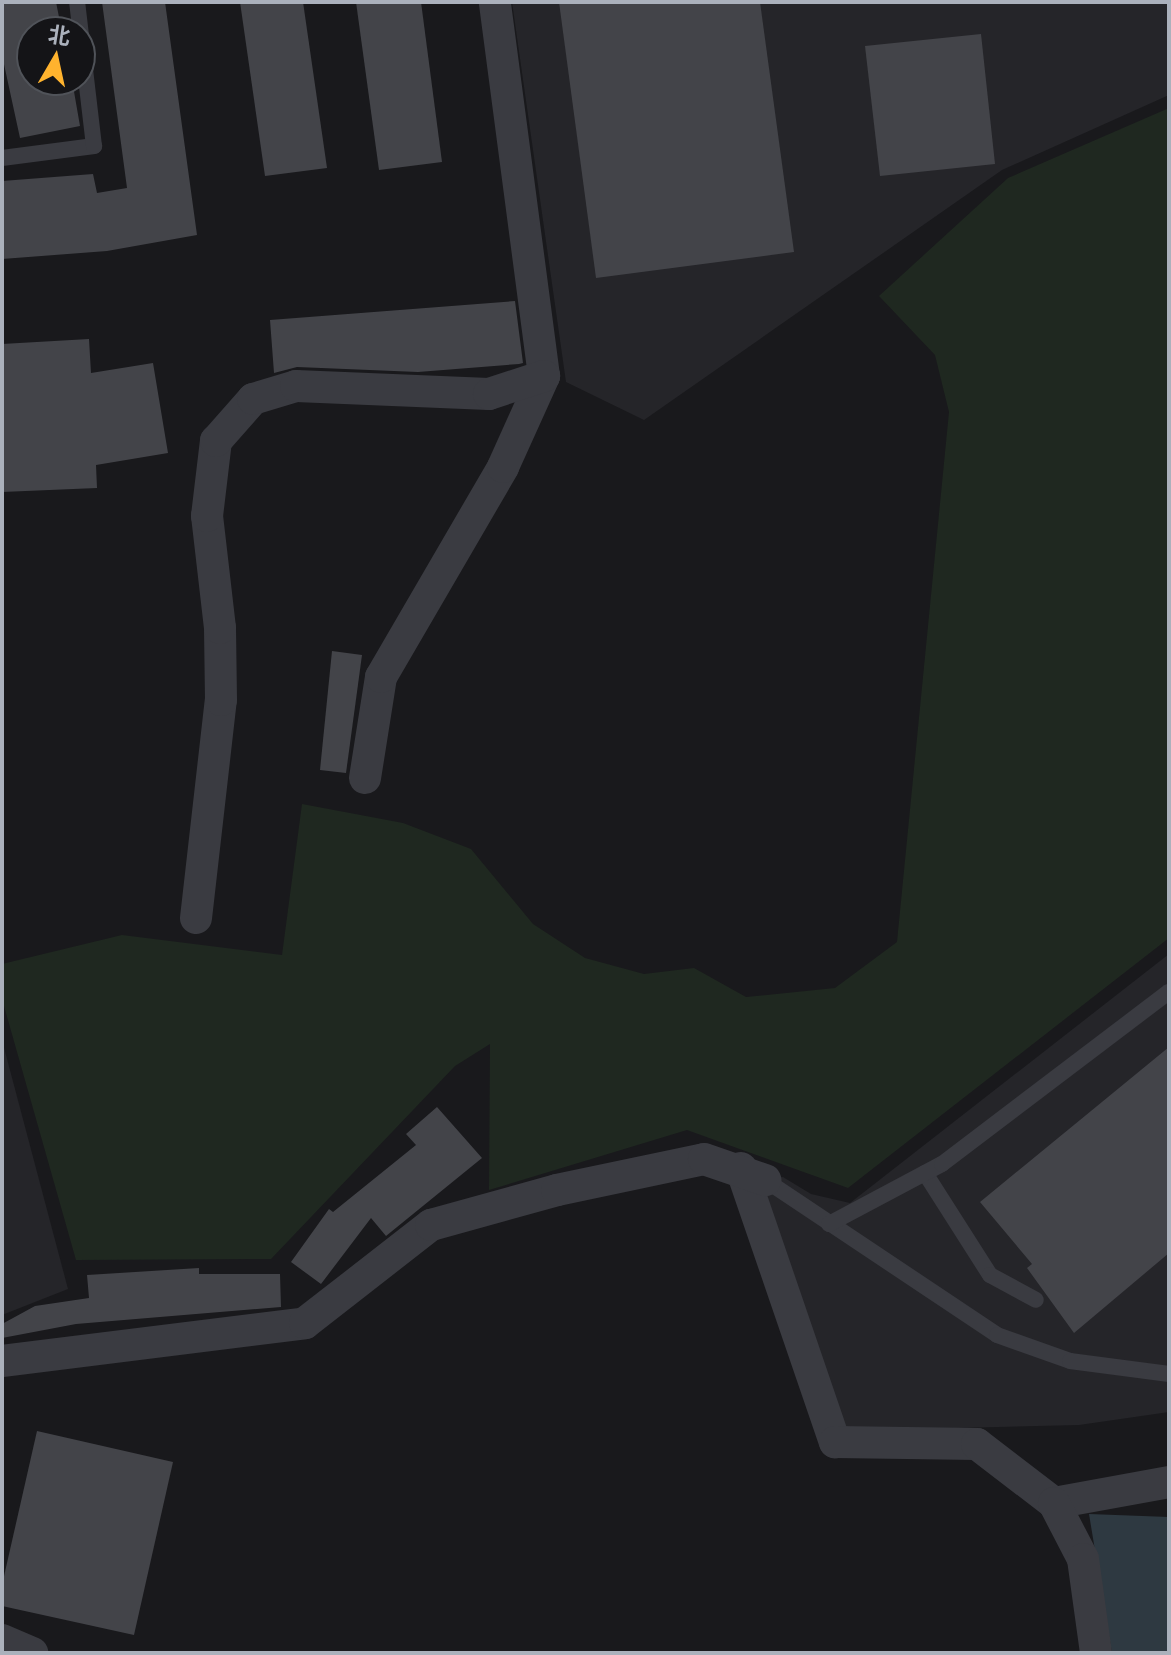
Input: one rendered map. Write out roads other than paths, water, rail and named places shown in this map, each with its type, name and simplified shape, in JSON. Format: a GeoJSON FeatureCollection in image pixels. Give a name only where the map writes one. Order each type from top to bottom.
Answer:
{"type":"FeatureCollection","features":[{"type":"Feature","properties":{"kind":"street"},"geometry":{"type":"LineString","coordinates":[[365,778],[381,677],[503,467],[544,376],[495,2]]}},
{"type":"Feature","properties":{"kind":"street"},"geometry":{"type":"LineString","coordinates":[[196,918],[221,700],[220,628],[207,516],[216,441],[253,399],[296,386],[489,394],[544,376]]}},
{"type":"Feature","properties":{"kind":"street"},"geometry":{"type":"LineString","coordinates":[[2,1361],[305,1323],[431,1225],[557,1190],[704,1159],[753,1174],[835,1442],[977,1444],[1054,1503],[1083,1559],[1096,1653]]}},
{"type":"Feature","properties":{"kind":"street"},"geometry":{"type":"LineString","coordinates":[[1054,1503],[1169,1482]]}},
{"type":"Feature","properties":{"kind":"street"},"geometry":{"type":"LineString","coordinates":[[2,1640],[32,1653]]}},
{"type":"Feature","properties":{"kind":"lane"},"geometry":{"type":"LineString","coordinates":[[2,158],[94,146],[77,2]]}},
{"type":"Feature","properties":{"kind":"lane"},"geometry":{"type":"LineString","coordinates":[[829,1224],[925,1173],[1169,992]]}},
{"type":"Feature","properties":{"kind":"lane"},"geometry":{"type":"LineString","coordinates":[[925,1173],[990,1275],[1036,1300]]}},
{"type":"Feature","properties":{"kind":"lane"},"geometry":{"type":"LineString","coordinates":[[753,1174],[997,1335],[1070,1361],[1169,1374]]}}]}
